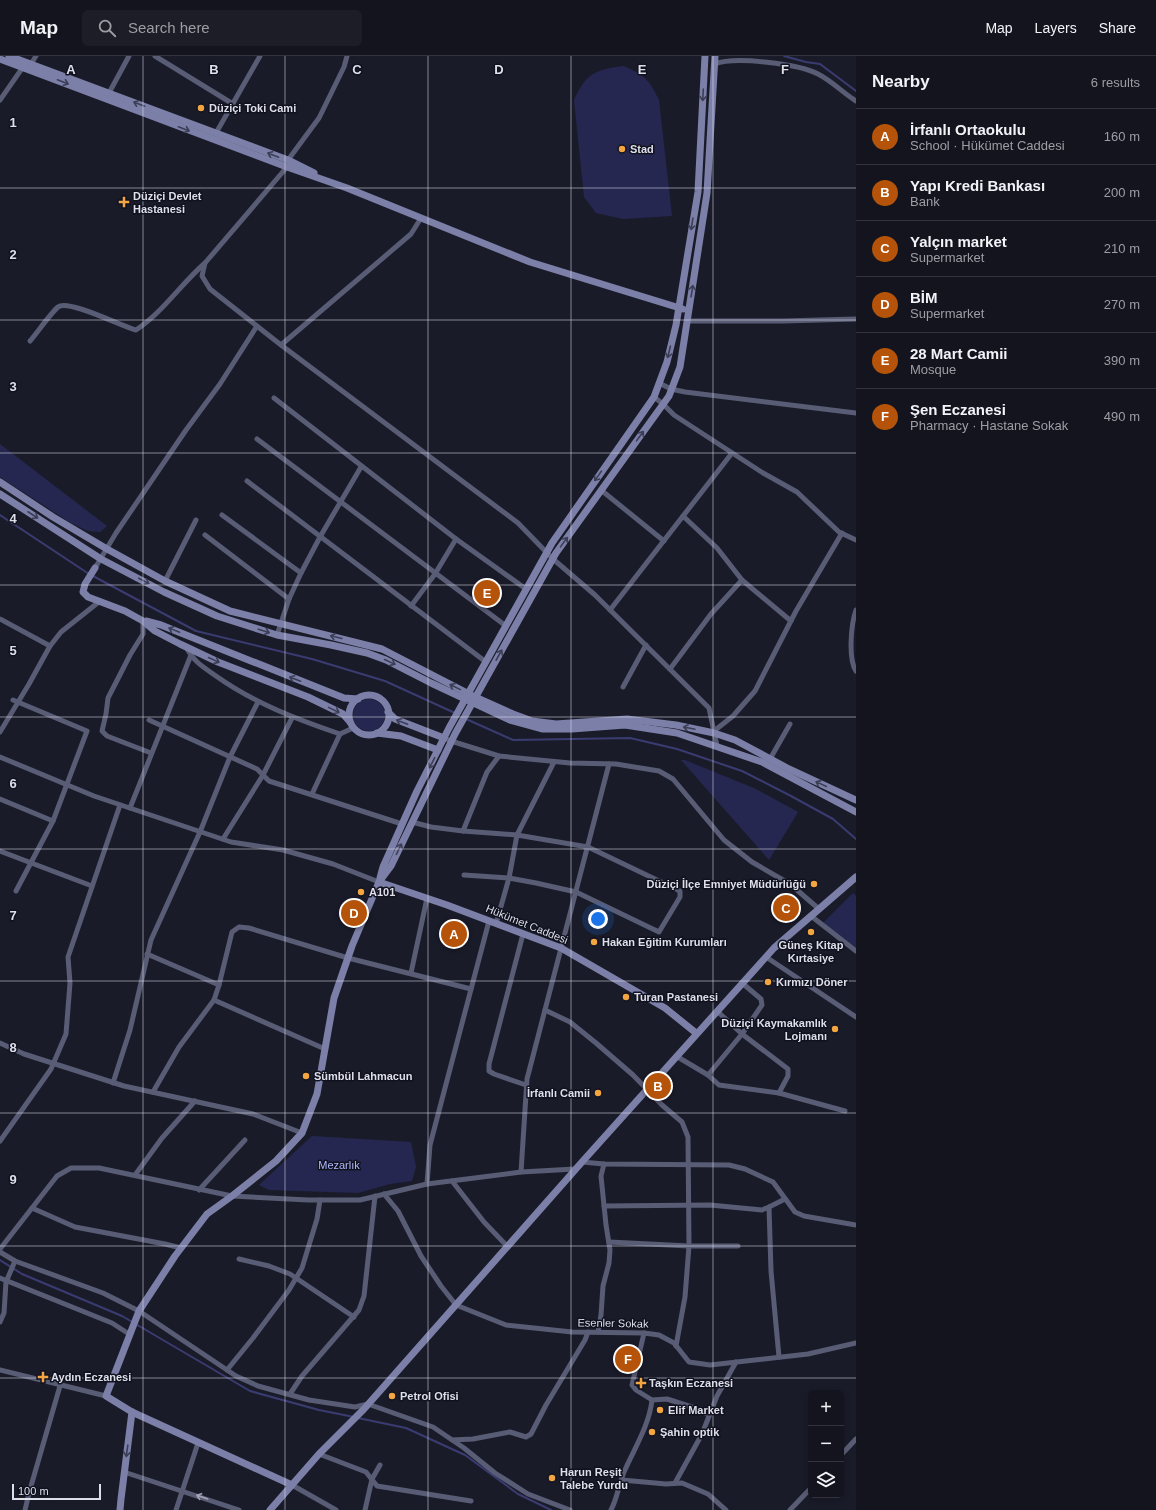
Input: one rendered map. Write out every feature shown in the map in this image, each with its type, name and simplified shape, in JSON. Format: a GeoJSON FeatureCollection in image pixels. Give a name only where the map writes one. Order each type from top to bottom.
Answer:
{"type":"FeatureCollection","features":[{"type":"Feature","properties":{"kind":"street"},"geometry":{"type":"LineString","coordinates":[[9,56],[216,133],[287,164]]}},
{"type":"Feature","properties":{"kind":"street"},"geometry":{"type":"LineString","coordinates":[[0,100],[23,67],[32,64],[36,56]]}},
{"type":"Feature","properties":{"kind":"street"},"geometry":{"type":"LineString","coordinates":[[109,93],[129,56]]}},
{"type":"Feature","properties":{"kind":"street"},"geometry":{"type":"LineString","coordinates":[[155,56],[233,104]]}},
{"type":"Feature","properties":{"kind":"street"},"geometry":{"type":"LineString","coordinates":[[216,133],[260,56]]}},
{"type":"Feature","properties":{"kind":"street"},"geometry":{"type":"LineString","coordinates":[[30,341],[58,307],[65,305],[84,310],[136,330],[148,322],[205,263],[287,164],[319,118],[344,67],[347,56]]}},
{"type":"Feature","properties":{"kind":"street"},"geometry":{"type":"LineString","coordinates":[[471,698],[486,662],[546,553],[599,474],[654,397],[667,362],[679,308],[698,192],[705,56]]}},
{"type":"Feature","properties":{"kind":"street"},"geometry":{"type":"LineString","coordinates":[[379,882],[391,866],[412,822],[448,739],[449,728],[463,711],[471,698],[552,559],[663,404],[680,367],[707,193],[715,56]]}},
{"type":"Feature","properties":{"kind":"street"},"geometry":{"type":"LineString","coordinates":[[0,59],[287,164],[530,262],[688,312]]}},
{"type":"Feature","properties":{"kind":"street"},"geometry":{"type":"LineString","coordinates":[[715,64],[722,61],[758,61],[803,69],[819,74],[856,101]]}},
{"type":"Feature","properties":{"kind":"street"},"geometry":{"type":"LineString","coordinates":[[281,345],[412,234],[421,218]]}},
{"type":"Feature","properties":{"kind":"street"},"geometry":{"type":"LineString","coordinates":[[205,263],[202,276],[210,289],[281,345],[518,523],[552,559],[595,595],[709,708],[717,746]]}},
{"type":"Feature","properties":{"kind":"street"},"geometry":{"type":"LineString","coordinates":[[687,321],[856,319]]}},
{"type":"Feature","properties":{"kind":"street"},"geometry":{"type":"LineString","coordinates":[[257,326],[220,384],[186,430],[106,550],[85,584],[83,592],[88,597],[125,610],[144,621],[155,631],[186,647],[218,662],[308,697],[343,714],[358,732],[364,735],[377,734],[401,736],[438,750]]}},
{"type":"Feature","properties":{"kind":"street"},"geometry":{"type":"LineString","coordinates":[[659,383],[671,389],[685,392],[856,413]]}},
{"type":"Feature","properties":{"kind":"street"},"geometry":{"type":"LineString","coordinates":[[654,397],[674,415],[732,453],[797,492],[842,533],[856,540]]}},
{"type":"Feature","properties":{"kind":"street"},"geometry":{"type":"LineString","coordinates":[[274,398],[361,467],[456,539],[526,589]]}},
{"type":"Feature","properties":{"kind":"street"},"geometry":{"type":"LineString","coordinates":[[257,439],[506,626]]}},
{"type":"Feature","properties":{"kind":"street"},"geometry":{"type":"LineString","coordinates":[[610,610],[732,453]]}},
{"type":"Feature","properties":{"kind":"street"},"geometry":{"type":"LineString","coordinates":[[277,635],[289,599],[301,573],[361,467]]}},
{"type":"Feature","properties":{"kind":"street"},"geometry":{"type":"LineString","coordinates":[[247,481],[486,662]]}},
{"type":"Feature","properties":{"kind":"street"},"geometry":{"type":"LineString","coordinates":[[0,482],[106,550],[165,581],[230,611],[382,649],[510,720],[543,729],[572,729],[625,725],[677,733],[762,762],[856,812]]}},
{"type":"Feature","properties":{"kind":"street"},"geometry":{"type":"LineString","coordinates":[[601,490],[664,541]]}},
{"type":"Feature","properties":{"kind":"street"},"geometry":{"type":"LineString","coordinates":[[0,494],[101,559],[193,606],[216,616],[277,635],[338,646],[386,660],[471,698],[532,721],[556,724],[627,719],[676,725],[714,732],[735,740],[789,769],[856,800]]}},
{"type":"Feature","properties":{"kind":"street"},"geometry":{"type":"LineString","coordinates":[[222,515],[301,573]]}},
{"type":"Feature","properties":{"kind":"street"},"geometry":{"type":"LineString","coordinates":[[683,516],[717,548],[742,580],[790,621]]}},
{"type":"Feature","properties":{"kind":"street"},"geometry":{"type":"LineString","coordinates":[[165,581],[196,520]]}},
{"type":"Feature","properties":{"kind":"street"},"geometry":{"type":"LineString","coordinates":[[714,732],[733,716],[755,691],[790,621],[842,533]]}},
{"type":"Feature","properties":{"kind":"street"},"geometry":{"type":"LineString","coordinates":[[205,535],[289,599]]}},
{"type":"Feature","properties":{"kind":"street"},"geometry":{"type":"LineString","coordinates":[[412,606],[435,574],[456,539]]}},
{"type":"Feature","properties":{"kind":"street"},"geometry":{"type":"LineString","coordinates":[[670,669],[711,614],[742,580]]}},
{"type":"Feature","properties":{"kind":"street"},"geometry":{"type":"LineString","coordinates":[[0,732],[16,701],[50,646],[61,632],[100,602]]}},
{"type":"Feature","properties":{"kind":"street"},"geometry":{"type":"LineString","coordinates":[[856,610],[853,619],[852,647],[854,668],[856,671]]}},
{"type":"Feature","properties":{"kind":"street"},"geometry":{"type":"LineString","coordinates":[[0,619],[50,646]]}},
{"type":"Feature","properties":{"kind":"street"},"geometry":{"type":"LineString","coordinates":[[144,621],[161,625],[344,698],[358,699]]}},
{"type":"Feature","properties":{"kind":"street"},"geometry":{"type":"LineString","coordinates":[[144,621],[143,634],[130,655],[108,698],[102,731],[107,736],[150,752]]}},
{"type":"Feature","properties":{"kind":"street"},"geometry":{"type":"LineString","coordinates":[[623,687],[646,645]]}},
{"type":"Feature","properties":{"kind":"street"},"geometry":{"type":"LineString","coordinates":[[186,647],[194,661],[258,702],[292,718],[340,734]]}},
{"type":"Feature","properties":{"kind":"street"},"geometry":{"type":"LineString","coordinates":[[130,808],[150,752],[190,655]]}},
{"type":"Feature","properties":{"kind":"street"},"geometry":{"type":"LineString","coordinates":[[352,725],[350,709],[353,704],[364,696],[377,697],[386,706],[388,712],[395,719],[499,756],[554,762],[609,764],[659,771],[673,779],[724,840],[752,862],[790,884],[819,909]]}},
{"type":"Feature","properties":{"kind":"street"},"geometry":{"type":"LineString","coordinates":[[16,701],[88,731],[53,821],[16,891]]}},
{"type":"Feature","properties":{"kind":"street"},"geometry":{"type":"LineString","coordinates":[[113,1082],[130,1030],[151,940],[200,832],[230,757],[258,702]]}},
{"type":"Feature","properties":{"kind":"street"},"geometry":{"type":"LineString","coordinates":[[106,1396],[139,1312],[180,1248],[207,1214],[276,1161],[302,1132],[317,1094],[334,998],[348,958],[379,882],[382,867],[438,750],[455,734],[463,711]]}},
{"type":"Feature","properties":{"kind":"street"},"geometry":{"type":"LineString","coordinates":[[377,734],[386,725],[388,712]]}},
{"type":"Feature","properties":{"kind":"street"},"geometry":{"type":"LineString","coordinates":[[223,839],[263,775],[292,718]]}},
{"type":"Feature","properties":{"kind":"street"},"geometry":{"type":"LineString","coordinates":[[149,720],[257,770],[269,781],[402,824]]}},
{"type":"Feature","properties":{"kind":"street"},"geometry":{"type":"LineString","coordinates":[[770,759],[790,724]]}},
{"type":"Feature","properties":{"kind":"street"},"geometry":{"type":"LineString","coordinates":[[312,794],[340,734],[352,725]]}},
{"type":"Feature","properties":{"kind":"street"},"geometry":{"type":"LineString","coordinates":[[463,831],[488,772],[499,756]]}},
{"type":"Feature","properties":{"kind":"street"},"geometry":{"type":"LineString","coordinates":[[0,757],[66,785],[200,832],[231,842],[283,850],[333,864],[379,882]]}},
{"type":"Feature","properties":{"kind":"street"},"geometry":{"type":"LineString","coordinates":[[496,924],[509,878],[517,835],[554,762]]}},
{"type":"Feature","properties":{"kind":"street"},"geometry":{"type":"LineString","coordinates":[[521,1172],[526,1084],[609,764]]}},
{"type":"Feature","properties":{"kind":"street"},"geometry":{"type":"LineString","coordinates":[[0,799],[53,821]]}},
{"type":"Feature","properties":{"kind":"street"},"geometry":{"type":"LineString","coordinates":[[0,1141],[52,1069],[66,1034],[70,983],[68,957],[120,805]]}},
{"type":"Feature","properties":{"kind":"street"},"geometry":{"type":"LineString","coordinates":[[412,822],[431,827],[517,835],[588,847],[680,891],[680,897],[659,932],[576,892],[509,878],[464,875]]}},
{"type":"Feature","properties":{"kind":"street"},"geometry":{"type":"LineString","coordinates":[[0,852],[92,886]]}},
{"type":"Feature","properties":{"kind":"street"},"geometry":{"type":"LineString","coordinates":[[270,1510],[319,1454],[366,1407],[575,1169],[766,957],[856,877]]}},
{"type":"Feature","properties":{"kind":"street","name":"Hükümet Caddesi"},"geometry":{"type":"LineString","coordinates":[[379,882],[427,898],[561,948],[665,1008],[696,1033]]}},
{"type":"Feature","properties":{"kind":"street"},"geometry":{"type":"LineString","coordinates":[[411,973],[427,898]]}},
{"type":"Feature","properties":{"kind":"street"},"geometry":{"type":"LineString","coordinates":[[811,916],[856,951]]}},
{"type":"Feature","properties":{"kind":"street"},"geometry":{"type":"LineString","coordinates":[[427,1184],[430,1145],[489,921]]}},
{"type":"Feature","properties":{"kind":"street"},"geometry":{"type":"LineString","coordinates":[[153,1092],[179,1047],[214,1000],[220,985],[232,932],[239,927],[249,928],[348,958],[471,989]]}},
{"type":"Feature","properties":{"kind":"street"},"geometry":{"type":"LineString","coordinates":[[523,934],[488,1064],[489,1071],[494,1074],[526,1084]]}},
{"type":"Feature","properties":{"kind":"street"},"geometry":{"type":"LineString","coordinates":[[147,954],[220,985]]}},
{"type":"Feature","properties":{"kind":"street"},"geometry":{"type":"LineString","coordinates":[[766,957],[856,1016]]}},
{"type":"Feature","properties":{"kind":"street"},"geometry":{"type":"LineString","coordinates":[[708,1075],[742,1034],[762,1005],[761,999],[742,983]]}},
{"type":"Feature","properties":{"kind":"street"},"geometry":{"type":"LineString","coordinates":[[214,1000],[325,1050]]}},
{"type":"Feature","properties":{"kind":"street"},"geometry":{"type":"LineString","coordinates":[[545,1010],[570,1022],[596,1043],[682,1122],[688,1137],[689,1246],[685,1297],[676,1346]]}},
{"type":"Feature","properties":{"kind":"street"},"geometry":{"type":"LineString","coordinates":[[717,1012],[742,1034],[788,1069],[788,1076],[779,1093]]}},
{"type":"Feature","properties":{"kind":"street"},"geometry":{"type":"LineString","coordinates":[[0,1043],[24,1054],[113,1082],[253,1114],[302,1132]]}},
{"type":"Feature","properties":{"kind":"street"},"geometry":{"type":"LineString","coordinates":[[676,1056],[708,1075],[719,1085],[779,1093],[845,1111]]}},
{"type":"Feature","properties":{"kind":"street"},"geometry":{"type":"LineString","coordinates":[[135,1175],[162,1138],[195,1101]]}},
{"type":"Feature","properties":{"kind":"street"},"geometry":{"type":"LineString","coordinates":[[198,1190],[245,1140]]}},
{"type":"Feature","properties":{"kind":"street"},"geometry":{"type":"LineString","coordinates":[[582,1162],[604,1164],[688,1164],[728,1166],[745,1169],[773,1182],[795,1212],[856,1225]]}},
{"type":"Feature","properties":{"kind":"street"},"geometry":{"type":"LineString","coordinates":[[598,1332],[603,1286],[609,1263],[610,1250],[604,1206],[602,1176],[604,1164]]}},
{"type":"Feature","properties":{"kind":"street"},"geometry":{"type":"LineString","coordinates":[[570,1510],[528,1494],[495,1474],[464,1448],[432,1427],[366,1407],[355,1407],[309,1400],[258,1386],[236,1376],[139,1312],[103,1293],[14,1262],[0,1250],[57,1176],[71,1168],[99,1168],[232,1196],[320,1200],[360,1200],[427,1184],[521,1172],[575,1169]]}},
{"type":"Feature","properties":{"kind":"street"},"geometry":{"type":"LineString","coordinates":[[452,1181],[484,1222],[508,1246]]}},
{"type":"Feature","properties":{"kind":"street"},"geometry":{"type":"LineString","coordinates":[[384,1194],[398,1211],[420,1256],[456,1305]]}},
{"type":"Feature","properties":{"kind":"street"},"geometry":{"type":"LineString","coordinates":[[290,1394],[302,1376],[360,1310],[364,1296],[375,1196]]}},
{"type":"Feature","properties":{"kind":"street"},"geometry":{"type":"LineString","coordinates":[[604,1206],[710,1205],[762,1210],[769,1208],[785,1199]]}},
{"type":"Feature","properties":{"kind":"street"},"geometry":{"type":"LineString","coordinates":[[227,1370],[289,1290],[302,1268],[317,1219],[320,1200]]}},
{"type":"Feature","properties":{"kind":"street"},"geometry":{"type":"LineString","coordinates":[[32,1208],[75,1227],[180,1248]]}},
{"type":"Feature","properties":{"kind":"street"},"geometry":{"type":"LineString","coordinates":[[769,1208],[771,1271],[779,1357]]}},
{"type":"Feature","properties":{"kind":"street"},"geometry":{"type":"LineString","coordinates":[[609,1242],[689,1246],[738,1246]]}},
{"type":"Feature","properties":{"kind":"street"},"geometry":{"type":"LineString","coordinates":[[239,1259],[269,1266],[290,1274],[354,1317]]}},
{"type":"Feature","properties":{"kind":"street"},"geometry":{"type":"LineString","coordinates":[[0,1322],[4,1313],[7,1279],[14,1262]]}},
{"type":"Feature","properties":{"kind":"street"},"geometry":{"type":"LineString","coordinates":[[0,1278],[7,1279],[130,1332]]}},
{"type":"Feature","properties":{"kind":"street","name":"Esenler Sokak"},"geometry":{"type":"LineString","coordinates":[[456,1305],[506,1325],[572,1332],[644,1333],[659,1335],[676,1346],[690,1362],[710,1365],[808,1354],[856,1343]]}},
{"type":"Feature","properties":{"kind":"street"},"geometry":{"type":"LineString","coordinates":[[452,1440],[473,1439],[510,1432],[526,1437],[531,1434],[546,1405],[585,1340],[588,1332]]}},
{"type":"Feature","properties":{"kind":"street"},"geometry":{"type":"LineString","coordinates":[[644,1333],[632,1385],[636,1390],[652,1400],[667,1399],[695,1408],[709,1415]]}},
{"type":"Feature","properties":{"kind":"street"},"geometry":{"type":"LineString","coordinates":[[675,1483],[702,1434],[717,1396],[736,1362]]}},
{"type":"Feature","properties":{"kind":"street"},"geometry":{"type":"LineString","coordinates":[[0,1370],[60,1386],[106,1396],[132,1412],[292,1486],[336,1510]]}},
{"type":"Feature","properties":{"kind":"street"},"geometry":{"type":"LineString","coordinates":[[25,1510],[28,1493],[60,1386]]}},
{"type":"Feature","properties":{"kind":"street"},"geometry":{"type":"LineString","coordinates":[[611,1510],[642,1434],[651,1409],[652,1400]]}},
{"type":"Feature","properties":{"kind":"street"},"geometry":{"type":"LineString","coordinates":[[120,1510],[132,1412]]}},
{"type":"Feature","properties":{"kind":"street"},"geometry":{"type":"LineString","coordinates":[[844,1452],[856,1439]]}},
{"type":"Feature","properties":{"kind":"street"},"geometry":{"type":"LineString","coordinates":[[176,1510],[198,1443]]}},
{"type":"Feature","properties":{"kind":"street"},"geometry":{"type":"LineString","coordinates":[[319,1454],[366,1472],[377,1486],[471,1501]]}},
{"type":"Feature","properties":{"kind":"street"},"geometry":{"type":"LineString","coordinates":[[365,1510],[372,1479],[380,1465]]}},
{"type":"Feature","properties":{"kind":"street"},"geometry":{"type":"LineString","coordinates":[[124,1472],[239,1510]]}},
{"type":"Feature","properties":{"kind":"street"},"geometry":{"type":"LineString","coordinates":[[622,1480],[666,1484],[682,1483],[708,1494],[726,1510]]}},
{"type":"Feature","properties":{"kind":"street"},"geometry":{"type":"LineString","coordinates":[[790,1510],[808,1491]]}},
{"type":"Feature","properties":{"kind":"green space","name":"Stad"},"geometry":{"type":"Polygon","coordinates":[[[623,66],[645,78],[659,100],[672,216],[623,219],[596,213],[584,197],[574,100],[587,78],[592,74],[605,69],[623,66]]]}},
{"type":"Feature","properties":{"kind":"green space"},"geometry":{"type":"Polygon","coordinates":[[[0,444],[107,526],[100,532],[88,531],[71,523],[0,477],[0,444]]]}},
{"type":"Feature","properties":{"kind":"green space"},"geometry":{"type":"Polygon","coordinates":[[[369,699],[378,702],[382,706],[385,715],[382,724],[378,728],[369,731],[360,728],[356,724],[353,715],[356,706],[360,702],[369,699]]]}},
{"type":"Feature","properties":{"kind":"green space"},"geometry":{"type":"Polygon","coordinates":[[[681,760],[685,760],[756,789],[798,812],[769,860],[681,760]]]}},
{"type":"Feature","properties":{"kind":"green space"},"geometry":{"type":"Polygon","coordinates":[[[853,893],[856,896],[856,947],[823,923],[853,893]]]}},
{"type":"Feature","properties":{"kind":"green space","name":"Mezarlık"},"geometry":{"type":"Polygon","coordinates":[[[312,1136],[411,1142],[416,1167],[412,1181],[390,1184],[358,1193],[269,1190],[259,1185],[312,1136]]]}},
{"type":"Feature","properties":{"kind":"waterway"},"geometry":{"type":"LineString","coordinates":[[784,56],[820,64],[856,91]]}},
{"type":"Feature","properties":{"kind":"waterway"},"geometry":{"type":"LineString","coordinates":[[0,515],[89,574]]}},
{"type":"Feature","properties":{"kind":"waterway"},"geometry":{"type":"LineString","coordinates":[[93,576],[196,631],[312,659],[385,681],[455,713]]}},
{"type":"Feature","properties":{"kind":"waterway"},"geometry":{"type":"LineString","coordinates":[[466,719],[513,740],[630,738],[677,749],[742,771],[833,819],[856,839]]}},
{"type":"Feature","properties":{"kind":"waterway"},"geometry":{"type":"LineString","coordinates":[[0,1260],[22,1274],[122,1316],[250,1391],[319,1410],[354,1417]]}},
{"type":"Feature","properties":{"kind":"waterway"},"geometry":{"type":"LineString","coordinates":[[358,1418],[406,1428],[465,1455],[518,1494],[551,1510]]}},
{"type":"Feature","properties":{"kind":"place","name":"Düziçi Toki Cami"},"geometry":{"type":"Point","coordinates":[201,108]}},
{"type":"Feature","properties":{"kind":"place","name":"Stad"},"geometry":{"type":"Point","coordinates":[622,149]}},
{"type":"Feature","properties":{"kind":"place","name":"Düziçi Devlet Hastanesi"},"geometry":{"type":"Point","coordinates":[124,202]}},
{"type":"Feature","properties":{"kind":"place","name":"28 Mart Camii"},"geometry":{"type":"Point","coordinates":[487,593]}},
{"type":"Feature","properties":{"kind":"place","name":"Düziçi İlçe Emniyet Müdürlüğü"},"geometry":{"type":"Point","coordinates":[814,884]}},
{"type":"Feature","properties":{"kind":"place","name":"A101"},"geometry":{"type":"Point","coordinates":[361,892]}},
{"type":"Feature","properties":{"kind":"place","name":"Yalçın market"},"geometry":{"type":"Point","coordinates":[786,908]}},
{"type":"Feature","properties":{"kind":"place","name":"BİM"},"geometry":{"type":"Point","coordinates":[354,913]}},
{"type":"Feature","properties":{"kind":"place","name":"Güneş Kitap Kırtasiye"},"geometry":{"type":"Point","coordinates":[811,932]}},
{"type":"Feature","properties":{"kind":"place","name":"İrfanlı Ortaokulu"},"geometry":{"type":"Point","coordinates":[454,934]}},
{"type":"Feature","properties":{"kind":"place","name":"Hakan Eğitim Kurumları"},"geometry":{"type":"Point","coordinates":[594,942]}},
{"type":"Feature","properties":{"kind":"place","name":"Kırmızı Döner"},"geometry":{"type":"Point","coordinates":[768,982]}},
{"type":"Feature","properties":{"kind":"place","name":"Turan Pastanesi"},"geometry":{"type":"Point","coordinates":[626,997]}},
{"type":"Feature","properties":{"kind":"place","name":"Düziçi Kaymakamlık Lojmanı"},"geometry":{"type":"Point","coordinates":[835,1029]}},
{"type":"Feature","properties":{"kind":"place","name":"Sümbül Lahmacun"},"geometry":{"type":"Point","coordinates":[306,1076]}},
{"type":"Feature","properties":{"kind":"place","name":"Yapı Kredi Bankası"},"geometry":{"type":"Point","coordinates":[658,1086]}},
{"type":"Feature","properties":{"kind":"place","name":"İrfanlı Camii"},"geometry":{"type":"Point","coordinates":[598,1093]}},
{"type":"Feature","properties":{"kind":"place","name":"Şen Eczanesi"},"geometry":{"type":"Point","coordinates":[628,1359]}},
{"type":"Feature","properties":{"kind":"place","name":"Aydın Eczanesi"},"geometry":{"type":"Point","coordinates":[43,1377]}},
{"type":"Feature","properties":{"kind":"place","name":"Taşkın Eczanesi"},"geometry":{"type":"Point","coordinates":[641,1383]}},
{"type":"Feature","properties":{"kind":"place","name":"Petrol Ofisi"},"geometry":{"type":"Point","coordinates":[392,1396]}},
{"type":"Feature","properties":{"kind":"place","name":"Elif Market"},"geometry":{"type":"Point","coordinates":[660,1410]}},
{"type":"Feature","properties":{"kind":"place","name":"Şahin optik"},"geometry":{"type":"Point","coordinates":[652,1432]}},
{"type":"Feature","properties":{"kind":"place","name":"Harun Reşit Talebe Yurdu"},"geometry":{"type":"Point","coordinates":[552,1478]}}]}
